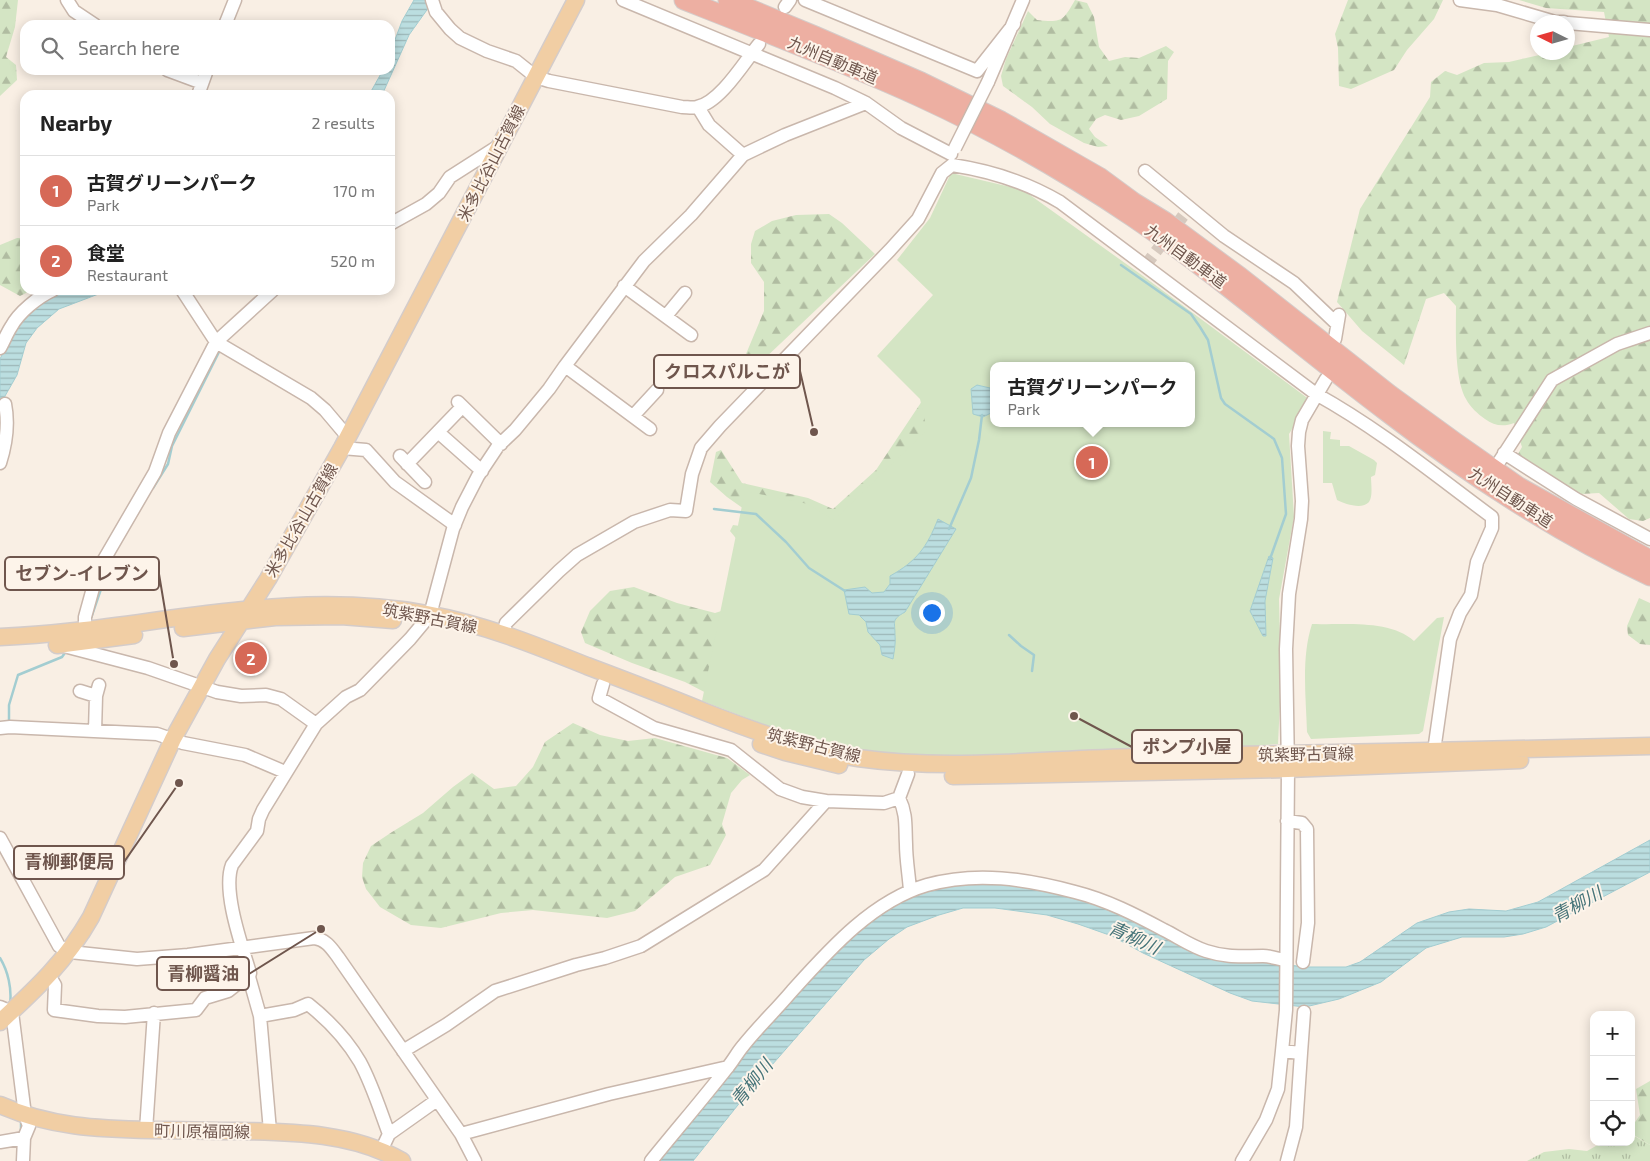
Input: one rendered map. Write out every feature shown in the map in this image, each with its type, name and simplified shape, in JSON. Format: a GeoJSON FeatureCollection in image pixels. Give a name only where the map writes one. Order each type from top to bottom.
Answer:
{"type":"FeatureCollection","features":[{"type":"Feature","properties":{"kind":"highway","name":"九州自動車道"},"geometry":{"type":"LineString","coordinates":[[684,0],[814,51],[922,98],[1006,140],[1070,177],[1132,217],[1213,275],[1385,411],[1516,503],[1650,576]]}},
{"type":"Feature","properties":{"kind":"highway","name":"九州自動車道"},"geometry":{"type":"LineString","coordinates":[[728,0],[921,82],[1001,121],[1099,177],[1240,276],[1390,396],[1519,488],[1650,560]]}},
{"type":"Feature","properties":{"kind":"main road","name":"米多比谷山古賀線"},"geometry":{"type":"LineString","coordinates":[[4,1014],[50,975],[70,952],[91,917],[173,739],[217,659],[268,579],[344,442],[576,0]]}},
{"type":"Feature","properties":{"kind":"main road"},"geometry":{"type":"LineString","coordinates":[[268,579],[268,587],[272,594],[278,601],[287,605]]}},
{"type":"Feature","properties":{"kind":"main road","name":"筑紫野古賀線"},"geometry":{"type":"LineString","coordinates":[[0,649],[59,645],[203,626],[287,605],[352,605],[400,610],[498,644],[730,733],[785,752],[850,767],[908,774],[962,776],[1288,761],[1434,750],[1650,746]]}},
{"type":"Feature","properties":{"kind":"main road","name":"筑紫野古賀線"},"geometry":{"type":"LineString","coordinates":[[0,637],[47,635],[244,615],[426,619],[474,625],[538,646],[734,723],[784,740],[856,757],[907,763],[953,765],[1117,758],[1288,761],[1650,756]]}},
{"type":"Feature","properties":{"kind":"main road"},"geometry":{"type":"LineString","coordinates":[[203,626],[214,633],[217,640],[217,659]]}},
{"type":"Feature","properties":{"kind":"main road","name":"町川原福岡線"},"geometry":{"type":"LineString","coordinates":[[0,1105],[26,1115],[64,1125],[103,1129],[270,1132],[331,1137],[381,1151],[402,1161]]}},
{"type":"Feature","properties":{"kind":"street"},"geometry":{"type":"LineString","coordinates":[[67,0],[74,11],[88,20]]}},
{"type":"Feature","properties":{"kind":"street"},"geometry":{"type":"LineString","coordinates":[[227,20],[235,0]]}},
{"type":"Feature","properties":{"kind":"street"},"geometry":{"type":"LineString","coordinates":[[623,0],[755,49],[866,103],[901,128],[953,155],[1035,188],[1060,202],[1316,394],[1348,412],[1478,500],[1492,517],[1493,522],[1478,562],[1471,594],[1460,613],[1450,638],[1434,750]]}},
{"type":"Feature","properties":{"kind":"street"},"geometry":{"type":"LineString","coordinates":[[805,0],[977,71],[1014,24]]}},
{"type":"Feature","properties":{"kind":"street"},"geometry":{"type":"LineString","coordinates":[[503,634],[506,622],[577,555],[634,522],[670,510],[686,511],[692,474],[701,448],[890,250],[918,218],[953,155],[988,82],[1023,0]]}},
{"type":"Feature","properties":{"kind":"street"},"geometry":{"type":"LineString","coordinates":[[1460,0],[1497,5],[1531,15]]}},
{"type":"Feature","properties":{"kind":"street"},"geometry":{"type":"LineString","coordinates":[[433,1],[436,12],[460,38],[487,51],[516,61],[536,77],[672,105],[698,107],[711,100],[723,90],[755,49]]}},
{"type":"Feature","properties":{"kind":"street"},"geometry":{"type":"LineString","coordinates":[[1575,24],[1650,30]]}},
{"type":"Feature","properties":{"kind":"street"},"geometry":{"type":"LineString","coordinates":[[176,75],[200,89],[205,75]]}},
{"type":"Feature","properties":{"kind":"street"},"geometry":{"type":"LineString","coordinates":[[270,1132],[260,1016],[232,908],[230,870],[256,831],[263,810],[316,724],[346,697],[360,690],[426,619],[462,506],[482,471],[501,444],[543,396],[644,261],[691,215],[743,155],[784,135],[866,103]]}},
{"type":"Feature","properties":{"kind":"street"},"geometry":{"type":"LineString","coordinates":[[698,107],[709,125],[743,155]]}},
{"type":"Feature","properties":{"kind":"street"},"geometry":{"type":"LineString","coordinates":[[395,221],[426,204],[439,193],[450,177],[500,145]]}},
{"type":"Feature","properties":{"kind":"street"},"geometry":{"type":"LineString","coordinates":[[1146,170],[1187,211],[1294,283],[1338,320],[1335,339]]}},
{"type":"Feature","properties":{"kind":"street"},"geometry":{"type":"LineString","coordinates":[[624,286],[691,335]]}},
{"type":"Feature","properties":{"kind":"street"},"geometry":{"type":"LineString","coordinates":[[666,316],[685,293]]}},
{"type":"Feature","properties":{"kind":"street"},"geometry":{"type":"LineString","coordinates":[[0,348],[12,325],[26,309],[43,295]]}},
{"type":"Feature","properties":{"kind":"street"},"geometry":{"type":"LineString","coordinates":[[185,295],[216,342],[310,398],[325,410],[344,442],[366,450],[395,482],[455,525]]}},
{"type":"Feature","properties":{"kind":"street"},"geometry":{"type":"LineString","coordinates":[[85,630],[85,617],[98,570],[155,472],[169,433],[216,342],[268,295]]}},
{"type":"Feature","properties":{"kind":"street"},"geometry":{"type":"LineString","coordinates":[[1650,333],[1617,344],[1552,380],[1501,458],[1650,539]]}},
{"type":"Feature","properties":{"kind":"street"},"geometry":{"type":"LineString","coordinates":[[564,366],[650,429]]}},
{"type":"Feature","properties":{"kind":"street"},"geometry":{"type":"LineString","coordinates":[[1242,1161],[1266,1120],[1278,1090],[1286,1003],[1287,626],[1289,594],[1302,519],[1298,446],[1302,420],[1326,379]]}},
{"type":"Feature","properties":{"kind":"street"},"geometry":{"type":"LineString","coordinates":[[633,416],[657,390]]}},
{"type":"Feature","properties":{"kind":"street"},"geometry":{"type":"LineString","coordinates":[[0,463],[5,443],[7,415],[5,404]]}},
{"type":"Feature","properties":{"kind":"street"},"geometry":{"type":"LineString","coordinates":[[426,482],[404,460],[438,432],[460,404],[501,444]]}},
{"type":"Feature","properties":{"kind":"street"},"geometry":{"type":"LineString","coordinates":[[438,432],[482,471]]}},
{"type":"Feature","properties":{"kind":"street"},"geometry":{"type":"LineString","coordinates":[[59,645],[148,668],[202,685],[217,692],[241,696],[266,695],[281,699],[316,724]]}},
{"type":"Feature","properties":{"kind":"street"},"geometry":{"type":"LineString","coordinates":[[603,684],[599,698],[654,728],[731,750],[780,789],[802,797],[826,801],[884,803],[899,798]]}},
{"type":"Feature","properties":{"kind":"street"},"geometry":{"type":"LineString","coordinates":[[80,691],[98,691],[95,731]]}},
{"type":"Feature","properties":{"kind":"street"},"geometry":{"type":"LineString","coordinates":[[0,728],[158,734],[183,743],[245,755],[286,772]]}},
{"type":"Feature","properties":{"kind":"street"},"geometry":{"type":"LineString","coordinates":[[908,774],[899,798],[906,816],[910,891]]}},
{"type":"Feature","properties":{"kind":"street"},"geometry":{"type":"LineString","coordinates":[[403,1051],[446,1025],[495,991],[641,946],[764,870],[826,801]]}},
{"type":"Feature","properties":{"kind":"street"},"geometry":{"type":"LineString","coordinates":[[1287,821],[1302,823],[1306,829],[1308,924],[1303,962]]}},
{"type":"Feature","properties":{"kind":"street"},"geometry":{"type":"LineString","coordinates":[[0,838],[59,946],[70,952],[137,959],[188,955],[319,938],[338,957],[461,1134],[475,1161]]}},
{"type":"Feature","properties":{"kind":"street"},"geometry":{"type":"LineString","coordinates":[[651,1161],[743,1046],[819,961],[847,934],[889,902],[910,891],[950,880],[977,877],[1006,878],[1032,882],[1078,893],[1128,911],[1203,950],[1224,956],[1264,956],[1285,963]]}},
{"type":"Feature","properties":{"kind":"street"},"geometry":{"type":"LineString","coordinates":[[50,975],[55,985],[54,1010],[98,1016],[125,1017],[196,1010],[205,998],[228,991],[249,977]]}},
{"type":"Feature","properties":{"kind":"street"},"geometry":{"type":"LineString","coordinates":[[260,1016],[294,1010],[308,1004],[315,1010],[348,1044],[360,1062],[389,1134]]}},
{"type":"Feature","properties":{"kind":"street"},"geometry":{"type":"LineString","coordinates":[[1287,1161],[1296,1127],[1304,1012]]}},
{"type":"Feature","properties":{"kind":"street"},"geometry":{"type":"LineString","coordinates":[[146,1130],[154,1013]]}},
{"type":"Feature","properties":{"kind":"street"},"geometry":{"type":"LineString","coordinates":[[4,1014],[28,1126],[24,1138],[23,1161]]}},
{"type":"Feature","properties":{"kind":"street"},"geometry":{"type":"LineString","coordinates":[[1282,1051],[1301,1053]]}},
{"type":"Feature","properties":{"kind":"street"},"geometry":{"type":"LineString","coordinates":[[461,1134],[609,1094],[728,1067]]}},
{"type":"Feature","properties":{"kind":"street"},"geometry":{"type":"LineString","coordinates":[[381,1151],[389,1134],[437,1100]]}},
{"type":"Feature","properties":{"kind":"street"},"geometry":{"type":"LineString","coordinates":[[0,1142],[24,1138]]}},
{"type":"Feature","properties":{"kind":"green space"},"geometry":{"type":"Polygon","coordinates":[[[0,0],[18,0],[15,27],[6,57],[16,65],[17,80],[0,96],[0,0]]]}},
{"type":"Feature","properties":{"kind":"green space"},"geometry":{"type":"Polygon","coordinates":[[[1075,0],[1087,3],[1094,17],[1099,47],[1109,61],[1125,57],[1139,58],[1166,46],[1174,52],[1168,61],[1167,99],[1139,116],[1121,120],[1105,115],[1096,119],[1089,129],[1095,137],[1108,146],[1098,147],[1084,143],[1050,124],[1032,107],[1003,86],[1001,76],[1006,59],[1028,11],[1037,20],[1057,21],[1068,12],[1075,0]]]}},
{"type":"Feature","properties":{"kind":"green space"},"geometry":{"type":"Polygon","coordinates":[[[1348,0],[1443,0],[1434,19],[1407,50],[1394,70],[1351,89],[1339,86],[1338,48],[1335,34],[1348,0]]]}},
{"type":"Feature","properties":{"kind":"green space"},"geometry":{"type":"Polygon","coordinates":[[[1519,0],[1650,0],[1650,518],[1643,521],[1629,519],[1599,493],[1581,494],[1520,459],[1518,454],[1522,447],[1514,423],[1503,425],[1492,423],[1472,408],[1466,399],[1459,379],[1456,354],[1456,306],[1444,293],[1426,299],[1404,365],[1362,331],[1337,302],[1360,209],[1430,97],[1431,82],[1445,71],[1457,75],[1484,63],[1509,62],[1530,57],[1530,60],[1575,60],[1575,45],[1609,37],[1604,12],[1546,8],[1519,0]]]}},
{"type":"Feature","properties":{"kind":"green space"},"geometry":{"type":"Polygon","coordinates":[[[951,173],[1023,190],[1310,400],[1289,434],[1294,517],[1279,599],[1281,682],[1278,744],[1110,755],[941,761],[826,748],[702,701],[745,491],[808,504],[834,520],[927,430],[920,399],[877,356],[933,295],[897,260],[930,218],[951,173]]]}},
{"type":"Feature","properties":{"kind":"green space"},"geometry":{"type":"Polygon","coordinates":[[[829,214],[842,223],[875,254],[761,362],[746,354],[764,311],[764,282],[751,263],[751,244],[755,231],[772,221],[796,215],[829,214]]]}},
{"type":"Feature","properties":{"kind":"green space"},"geometry":{"type":"Polygon","coordinates":[[[20,238],[20,295],[22,295],[20,296],[0,285],[0,245],[20,238]]]}},
{"type":"Feature","properties":{"kind":"green space"},"geometry":{"type":"Polygon","coordinates":[[[964,381],[890,543],[761,521],[727,497],[710,482],[716,452],[721,450],[742,483],[808,498],[833,509],[876,470],[928,392],[964,381]]]}},
{"type":"Feature","properties":{"kind":"green space"},"geometry":{"type":"Polygon","coordinates":[[[1323,431],[1331,432],[1330,439],[1340,440],[1340,446],[1349,446],[1377,463],[1375,475],[1371,477],[1370,499],[1366,504],[1353,506],[1337,500],[1332,483],[1323,483],[1323,431]]]}},
{"type":"Feature","properties":{"kind":"green space"},"geometry":{"type":"Polygon","coordinates":[[[733,525],[747,527],[757,538],[775,568],[805,593],[817,607],[822,638],[831,656],[832,695],[819,729],[775,723],[714,697],[685,682],[632,663],[585,643],[581,632],[590,611],[610,591],[634,587],[677,603],[715,613],[737,606],[758,590],[753,564],[746,551],[730,531],[733,525]]]}},
{"type":"Feature","properties":{"kind":"green space"},"geometry":{"type":"Polygon","coordinates":[[[1639,598],[1650,603],[1650,645],[1640,644],[1628,635],[1627,626],[1639,598]]]}},
{"type":"Feature","properties":{"kind":"green space"},"geometry":{"type":"Polygon","coordinates":[[[1444,617],[1423,731],[1419,734],[1311,739],[1307,732],[1305,664],[1312,624],[1379,626],[1404,634],[1414,641],[1437,618],[1444,617]]]}},
{"type":"Feature","properties":{"kind":"green space"},"geometry":{"type":"Polygon","coordinates":[[[573,723],[600,735],[628,741],[655,738],[727,758],[750,775],[742,780],[731,793],[722,824],[726,835],[710,865],[675,877],[635,911],[607,918],[533,910],[501,913],[441,928],[411,925],[380,907],[366,889],[362,877],[363,863],[371,846],[423,813],[472,773],[494,789],[516,786],[533,767],[545,742],[573,723]]]}},
{"type":"Feature","properties":{"kind":"green space"},"geometry":{"type":"Polygon","coordinates":[[[1650,1081],[1650,1145],[1635,1136],[1635,1122],[1640,1115],[1636,1089],[1650,1081]]]}},
{"type":"Feature","properties":{"kind":"green space"},"geometry":{"type":"Polygon","coordinates":[[[1635,1136],[1650,1145],[1650,1161],[1527,1161],[1544,1152],[1569,1149],[1587,1151],[1596,1146],[1635,1146],[1635,1136]]]}},
{"type":"Feature","properties":{"kind":"water"},"geometry":{"type":"Polygon","coordinates":[[[414,0],[434,0],[409,35],[395,66],[395,40],[402,21],[414,0]]]}},
{"type":"Feature","properties":{"kind":"water"},"geometry":{"type":"Polygon","coordinates":[[[380,75],[391,75],[384,90],[372,90],[380,75]]]}},
{"type":"Feature","properties":{"kind":"water"},"geometry":{"type":"Polygon","coordinates":[[[52,295],[96,295],[59,309],[37,328],[26,343],[17,375],[5,396],[2,406],[0,451],[0,359],[16,326],[44,299],[52,295]]]}},
{"type":"Feature","properties":{"kind":"water"},"geometry":{"type":"Polygon","coordinates":[[[977,385],[990,388],[990,414],[983,417],[973,414],[971,389],[977,385]]]}},
{"type":"Feature","properties":{"kind":"water"},"geometry":{"type":"Polygon","coordinates":[[[938,519],[956,529],[905,612],[896,619],[894,624],[895,644],[893,659],[882,655],[880,645],[868,632],[866,622],[859,615],[849,614],[844,590],[865,587],[872,593],[884,592],[890,584],[890,576],[907,565],[920,552],[930,538],[938,519]]]}},
{"type":"Feature","properties":{"kind":"water"},"geometry":{"type":"Polygon","coordinates":[[[1269,556],[1273,558],[1265,601],[1266,636],[1263,636],[1250,611],[1269,556]]]}},
{"type":"Feature","properties":{"kind":"water","name":"青柳川"},"geometry":{"type":"Polygon","coordinates":[[[1650,840],[1650,872],[1546,927],[1504,937],[1462,937],[1426,948],[1381,982],[1339,999],[1305,1007],[1252,1001],[1230,993],[1143,953],[1112,936],[1047,915],[995,908],[963,908],[939,915],[907,927],[864,960],[750,1090],[693,1161],[655,1161],[779,1011],[852,936],[907,896],[946,885],[977,882],[1050,890],[1107,907],[1175,939],[1253,960],[1304,967],[1346,967],[1360,962],[1417,923],[1449,912],[1469,909],[1506,911],[1538,902],[1650,840]]]}},
{"type":"Feature","properties":{"kind":"waterway"},"geometry":{"type":"LineString","coordinates":[[1121,265],[1191,314],[1208,340],[1221,398],[1225,404],[1274,439],[1282,458],[1286,514],[1270,559]]}},
{"type":"Feature","properties":{"kind":"waterway"},"geometry":{"type":"LineString","coordinates":[[153,488],[168,464],[172,446],[220,350]]}},
{"type":"Feature","properties":{"kind":"waterway"},"geometry":{"type":"LineString","coordinates":[[949,529],[971,478],[982,415]]}},
{"type":"Feature","properties":{"kind":"waterway"},"geometry":{"type":"LineString","coordinates":[[714,509],[756,514],[786,542],[809,568],[845,591]]}},
{"type":"Feature","properties":{"kind":"waterway"},"geometry":{"type":"LineString","coordinates":[[91,618],[114,555]]}},
{"type":"Feature","properties":{"kind":"waterway"},"geometry":{"type":"LineString","coordinates":[[1009,635],[1034,655],[1032,671]]}},
{"type":"Feature","properties":{"kind":"waterway"},"geometry":{"type":"LineString","coordinates":[[9,721],[9,705],[18,675],[62,657],[67,650]]}},
{"type":"Feature","properties":{"kind":"waterway"},"geometry":{"type":"LineString","coordinates":[[0,958],[9,980],[10,1004]]}},
{"type":"Feature","properties":{"kind":"waterway"},"geometry":{"type":"LineString","coordinates":[[21,1119],[21,1131]]}},
{"type":"Feature","properties":{"kind":"tunnel"},"geometry":{"type":"LineString","coordinates":[[1145,266],[1183,216]]}},
{"type":"Feature","properties":{"kind":"place","name":"クロスパルこが"},"geometry":{"type":"Point","coordinates":[814,432]}},
{"type":"Feature","properties":{"kind":"place","name":"古賀グリーンパーク"},"geometry":{"type":"Point","coordinates":[1092,462]}},
{"type":"Feature","properties":{"kind":"place","name":"食堂"},"geometry":{"type":"Point","coordinates":[251,658]}},
{"type":"Feature","properties":{"kind":"place","name":"セブン-イレブン"},"geometry":{"type":"Point","coordinates":[174,664]}},
{"type":"Feature","properties":{"kind":"place","name":"ポンプ小屋"},"geometry":{"type":"Point","coordinates":[1074,716]}},
{"type":"Feature","properties":{"kind":"place","name":"青柳郵便局"},"geometry":{"type":"Point","coordinates":[179,783]}},
{"type":"Feature","properties":{"kind":"place","name":"青柳醤油"},"geometry":{"type":"Point","coordinates":[321,929]}}]}
